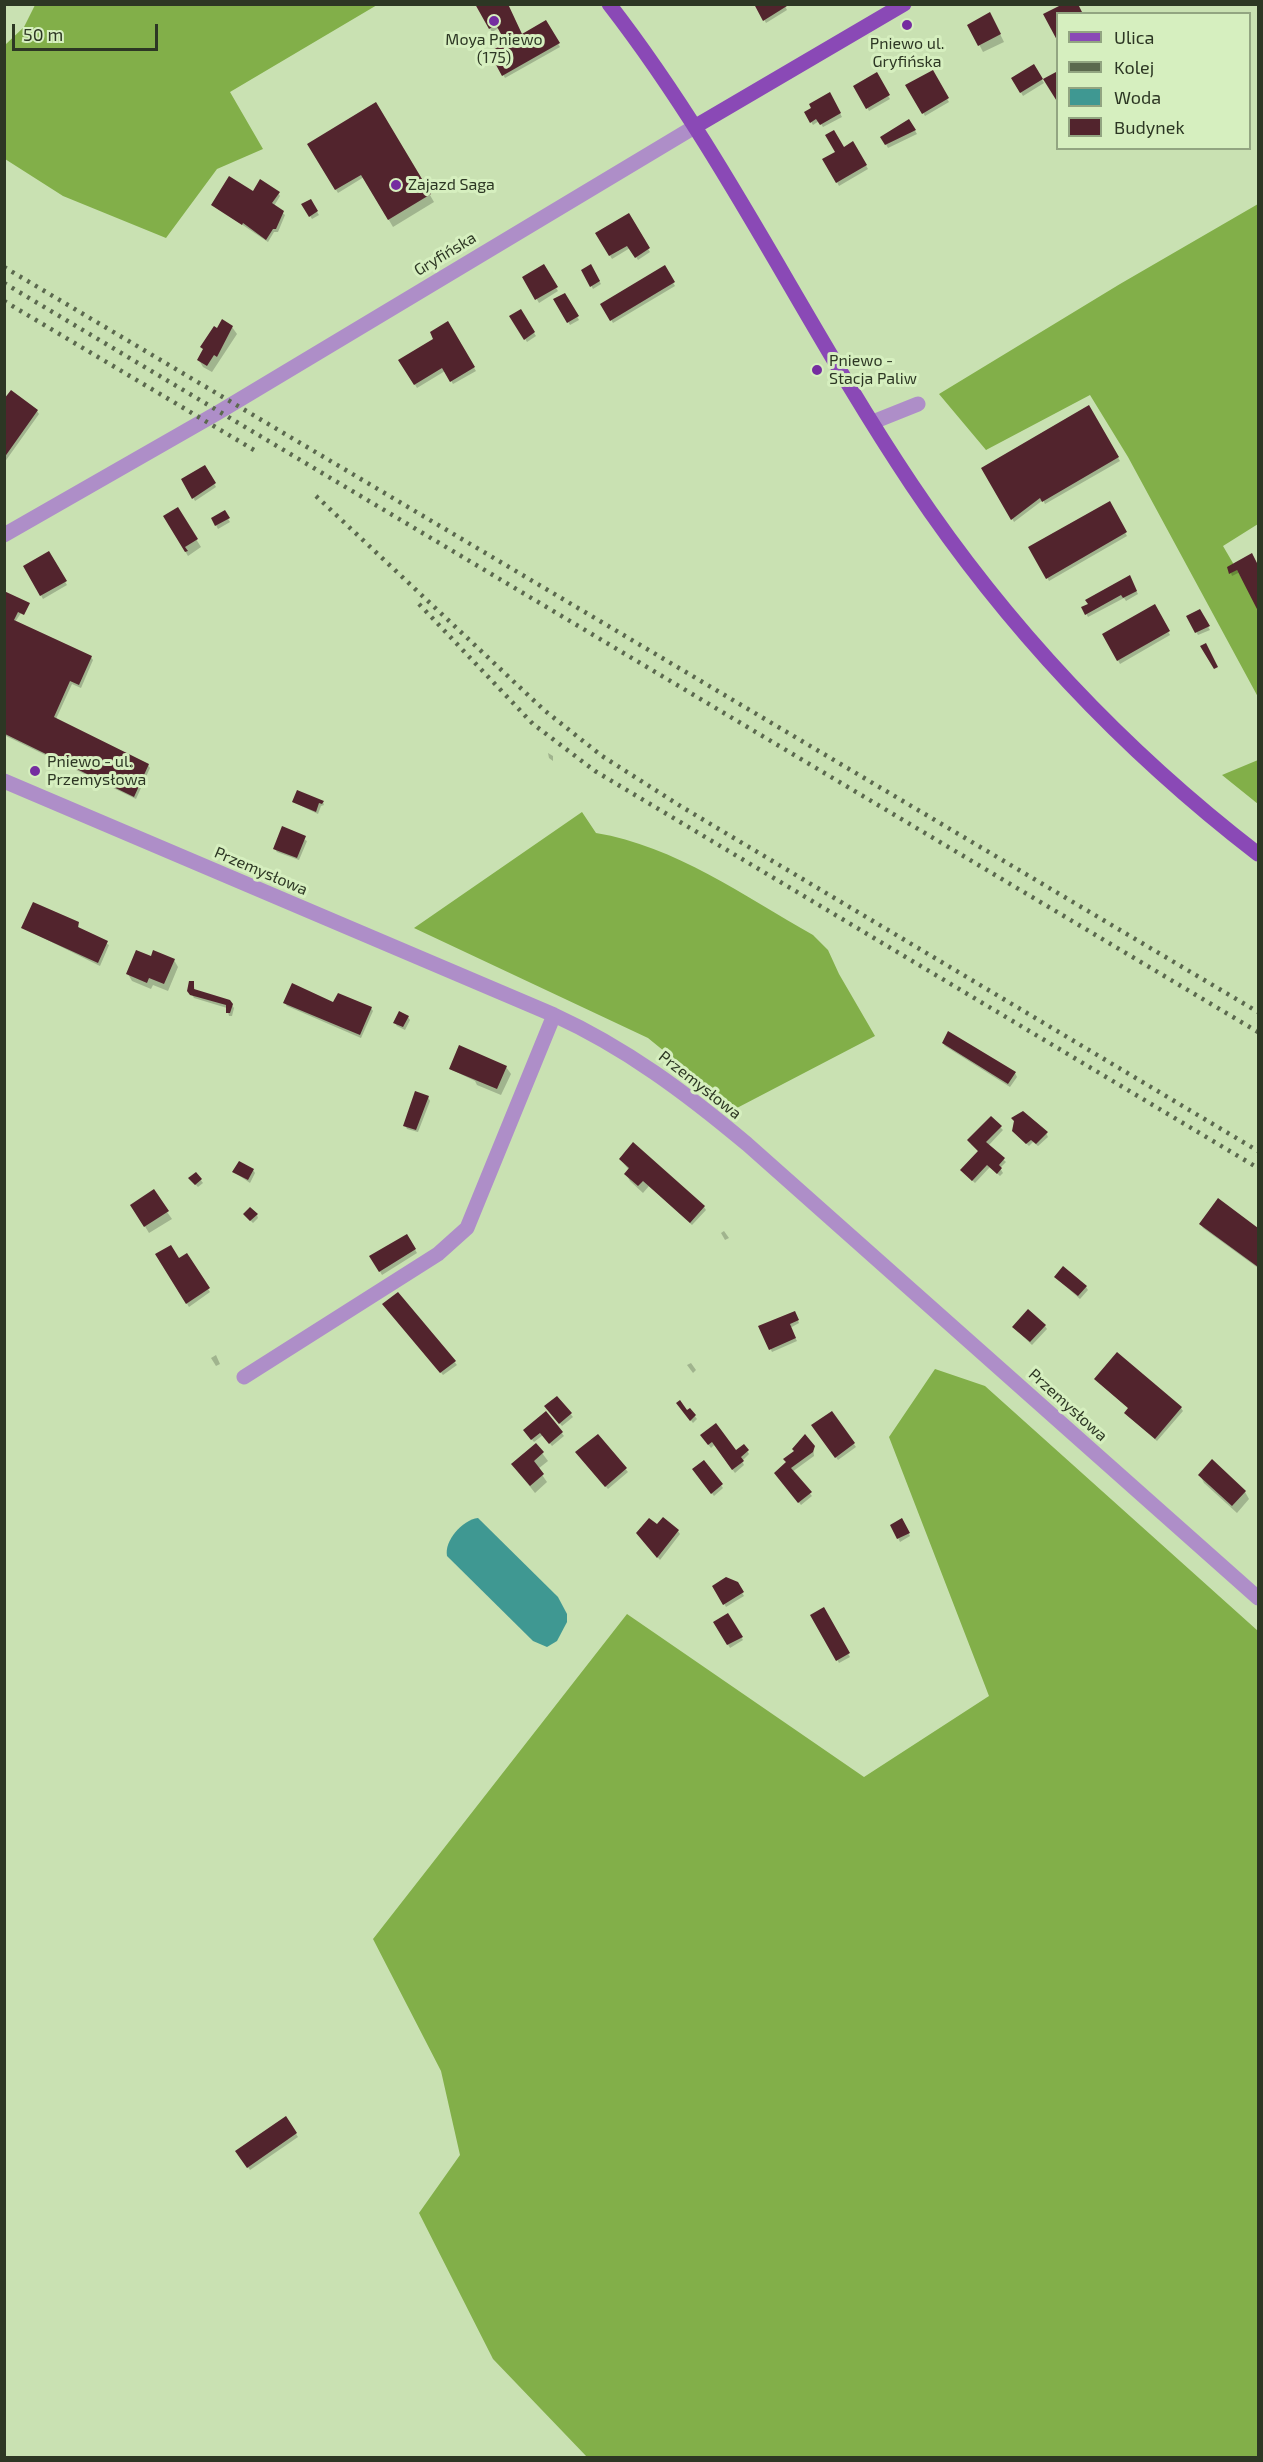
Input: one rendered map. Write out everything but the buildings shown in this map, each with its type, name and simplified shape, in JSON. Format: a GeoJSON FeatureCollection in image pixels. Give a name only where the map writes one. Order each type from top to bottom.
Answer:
{"type":"FeatureCollection","features":[{"type":"Feature","properties":{"kind":"main road"},"geometry":{"type":"LineString","coordinates":[[609,4],[696,126],[873,422],[947,536],[995,601],[1057,673],[1148,764],[1258,854]]}},
{"type":"Feature","properties":{"kind":"main road","name":"Gryfińska"},"geometry":{"type":"LineString","coordinates":[[696,126],[904,4]]}},
{"type":"Feature","properties":{"kind":"street","name":"Gryfińska"},"geometry":{"type":"LineString","coordinates":[[4,535],[219,412],[696,126]]}},
{"type":"Feature","properties":{"kind":"street"},"geometry":{"type":"LineString","coordinates":[[873,422],[918,404]]}},
{"type":"Feature","properties":{"kind":"street","name":"Przemysłowa"},"geometry":{"type":"LineString","coordinates":[[4,782],[554,1015],[619,1048],[660,1074],[702,1106],[1258,1598]]}},
{"type":"Feature","properties":{"kind":"street"},"geometry":{"type":"LineString","coordinates":[[244,1377],[438,1254],[467,1228],[554,1015]]}},
{"type":"Feature","properties":{"kind":"green space"},"geometry":{"type":"Polygon","coordinates":[[[35,4],[377,5],[230,92],[263,149],[217,169],[166,238],[63,196],[5,159],[5,45],[24,27],[35,4]]]}},
{"type":"Feature","properties":{"kind":"green space"},"geometry":{"type":"Polygon","coordinates":[[[1258,204],[1258,524],[1223,546],[1258,606],[1258,697],[1128,457],[1090,395],[986,450],[939,394],[1120,284],[1258,204]]]}},
{"type":"Feature","properties":{"kind":"green space"},"geometry":{"type":"Polygon","coordinates":[[[1258,760],[1258,804],[1222,775],[1258,760]]]}},
{"type":"Feature","properties":{"kind":"green space"},"geometry":{"type":"Polygon","coordinates":[[[582,812],[596,833],[654,849],[681,861],[735,889],[813,935],[828,950],[839,974],[875,1036],[735,1109],[648,1038],[414,928],[582,812]]]}},
{"type":"Feature","properties":{"kind":"green space"},"geometry":{"type":"Polygon","coordinates":[[[935,1369],[985,1386],[1258,1631],[1258,2457],[587,2457],[493,2359],[419,2213],[460,2155],[441,2071],[373,1939],[627,1614],[864,1777],[989,1696],[889,1437],[935,1369]]]}},
{"type":"Feature","properties":{"kind":"water"},"geometry":{"type":"Polygon","coordinates":[[[478,1518],[558,1597],[567,1614],[567,1622],[557,1641],[547,1647],[533,1641],[447,1556],[448,1544],[455,1532],[466,1523],[478,1518]]]}},
{"type":"Feature","properties":{"kind":"railway"},"geometry":{"type":"LineString","coordinates":[[4,267],[1258,1012]]}},
{"type":"Feature","properties":{"kind":"railway"},"geometry":{"type":"LineString","coordinates":[[4,283],[1258,1032]]}},
{"type":"Feature","properties":{"kind":"railway"},"geometry":{"type":"LineString","coordinates":[[4,301],[259,453]]}},
{"type":"Feature","properties":{"kind":"railway"},"geometry":{"type":"LineString","coordinates":[[316,496],[544,710],[602,756],[682,807],[1258,1151]]}},
{"type":"Feature","properties":{"kind":"railway"},"geometry":{"type":"LineString","coordinates":[[419,604],[533,724],[595,771],[1258,1168]]}},
{"type":"Feature","properties":{"kind":"place","name":"Moya Pniewo (175)"},"geometry":{"type":"Point","coordinates":[494,21]}},
{"type":"Feature","properties":{"kind":"place","name":"Pniewo ul. Gryfińska"},"geometry":{"type":"Point","coordinates":[907,25]}},
{"type":"Feature","properties":{"kind":"place","name":"Zajazd Saga"},"geometry":{"type":"Point","coordinates":[396,185]}},
{"type":"Feature","properties":{"kind":"place","name":"Pniewo - Stacja Paliw"},"geometry":{"type":"Point","coordinates":[817,370]}},
{"type":"Feature","properties":{"kind":"place","name":"Pniewo - ul. Przemysłowa"},"geometry":{"type":"Point","coordinates":[35,771]}}]}
